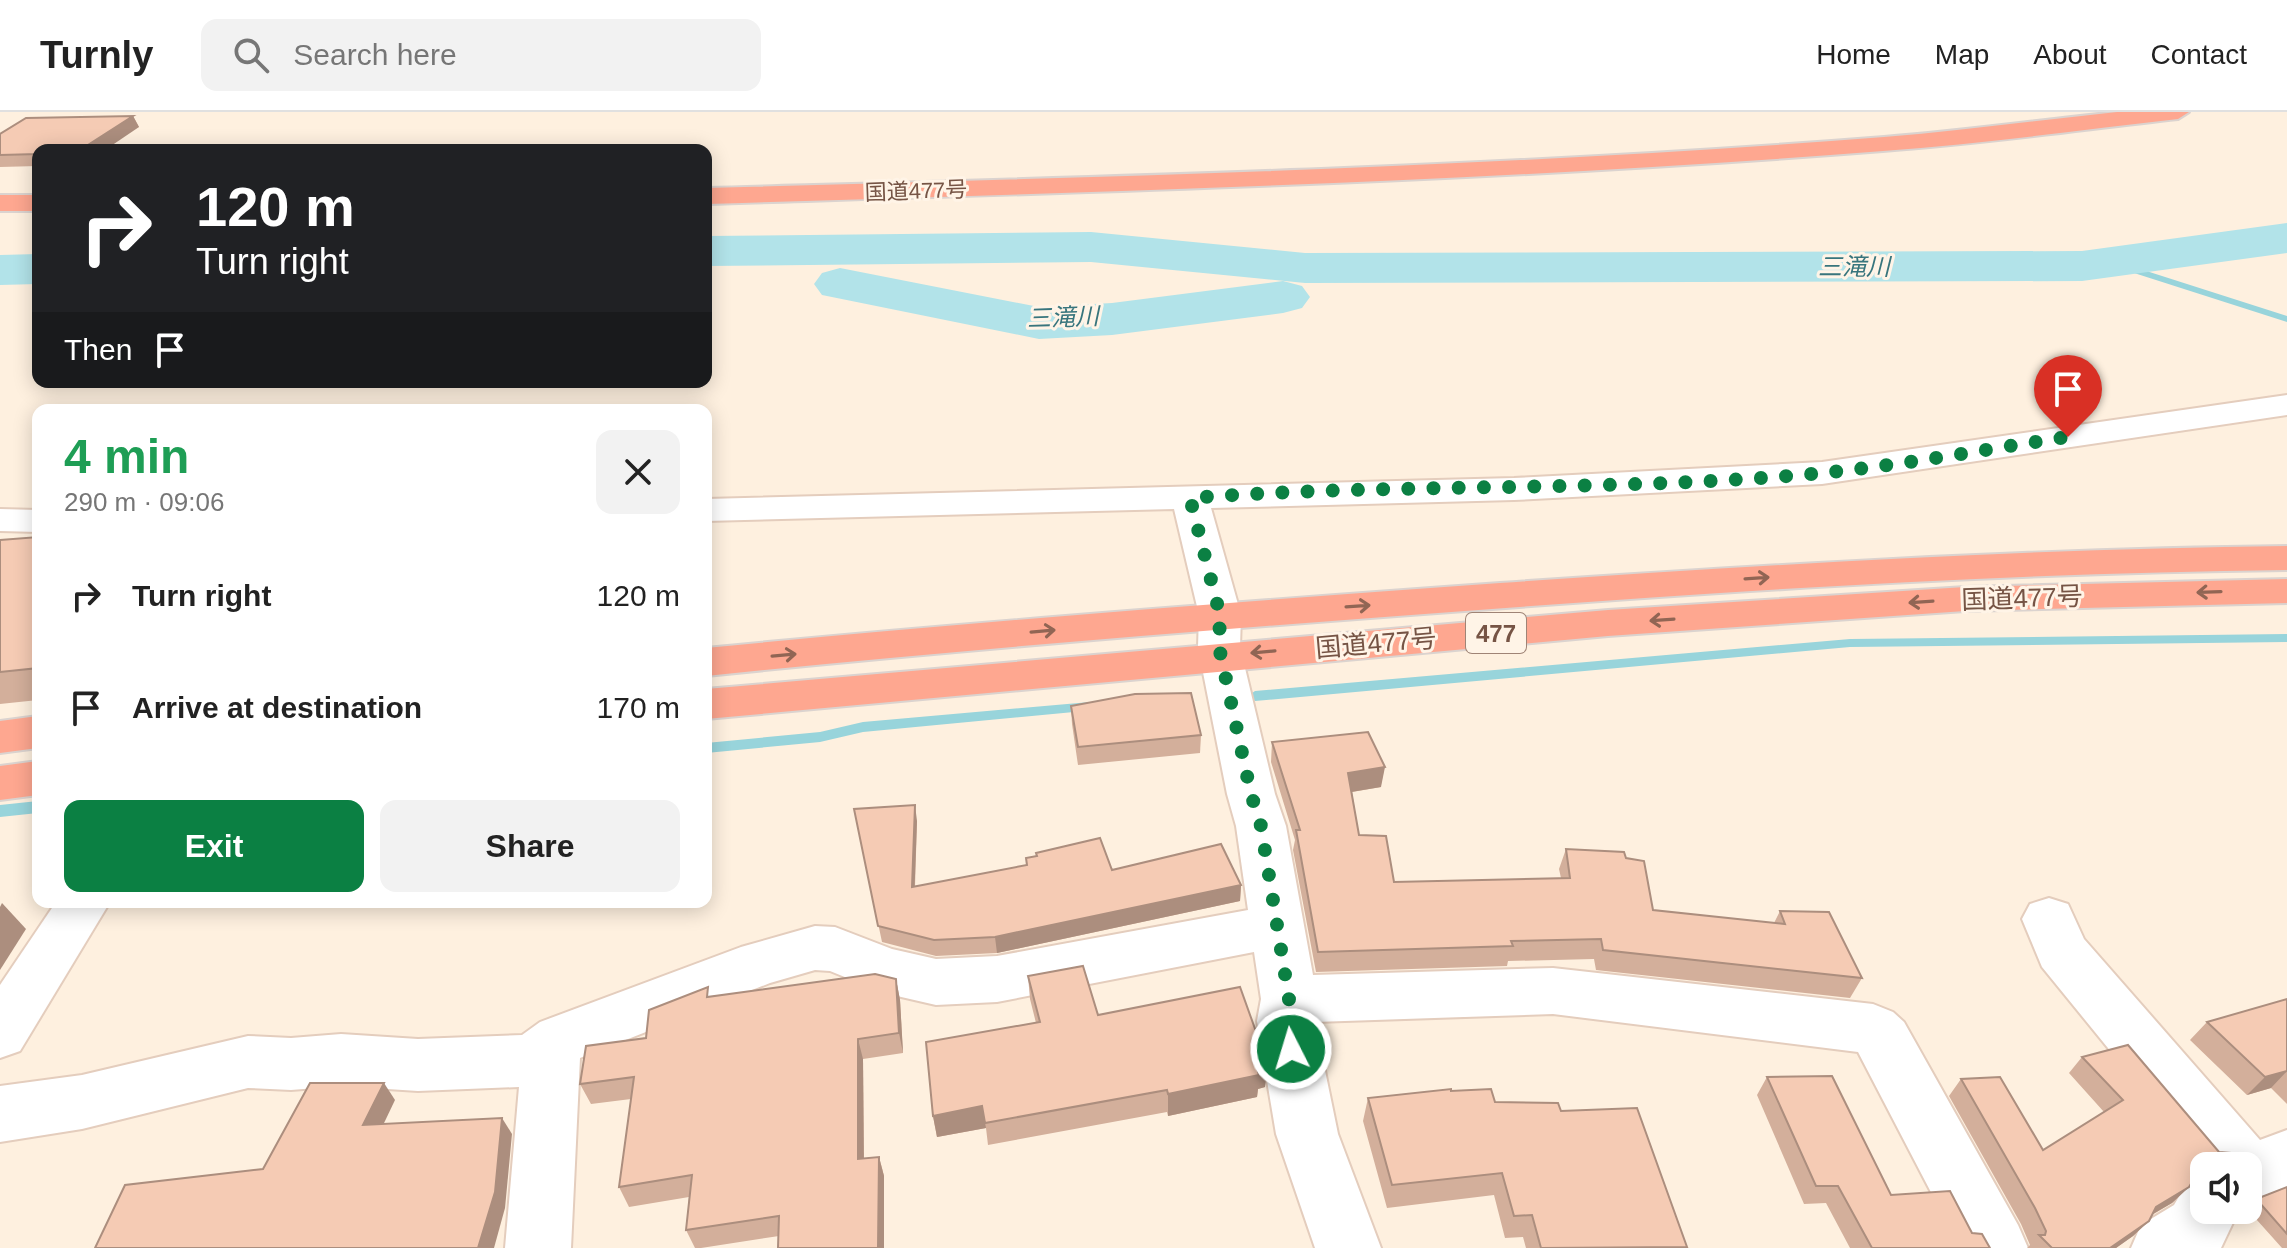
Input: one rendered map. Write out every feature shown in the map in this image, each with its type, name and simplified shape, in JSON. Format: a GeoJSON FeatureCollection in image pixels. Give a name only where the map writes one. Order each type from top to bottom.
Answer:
{"type":"FeatureCollection","features":[{"type":"Feature","properties":{"kind":"highway","name":"国道477号"},"geometry":{"type":"LineString","coordinates":[[712,196],[1239,181],[1542,168],[1887,144],[2178,112]]}},
{"type":"Feature","properties":{"kind":"highway"},"geometry":{"type":"LineString","coordinates":[[0,203],[32,203]]}},
{"type":"Feature","properties":{"kind":"highway","name":"国道477号"},"geometry":{"type":"LineString","coordinates":[[712,703],[1221,636],[1880,569],[2161,559],[2287,558]]}},
{"type":"Feature","properties":{"kind":"highway","name":"国道477号"},"geometry":{"type":"LineString","coordinates":[[712,662],[1221,636],[1608,623],[1965,599],[2287,591]]}},
{"type":"Feature","properties":{"kind":"highway"},"geometry":{"type":"LineString","coordinates":[[0,737],[32,733]]}},
{"type":"Feature","properties":{"kind":"highway"},"geometry":{"type":"LineString","coordinates":[[0,783],[32,779]]}},
{"type":"Feature","properties":{"kind":"street"},"geometry":{"type":"LineString","coordinates":[[712,510],[1514,489],[1822,473],[2287,405]]}},
{"type":"Feature","properties":{"kind":"street"},"geometry":{"type":"LineString","coordinates":[[1190,498],[1221,636],[1251,794],[1261,826],[1289,999],[1286,1021],[1307,1134],[1348,1248]]}},
{"type":"Feature","properties":{"kind":"street"},"geometry":{"type":"LineString","coordinates":[[0,520],[32,521]]}},
{"type":"Feature","properties":{"kind":"street"},"geometry":{"type":"LineString","coordinates":[[0,1033],[80,908]]}},
{"type":"Feature","properties":{"kind":"street"},"geometry":{"type":"LineString","coordinates":[[2049,919],[2061,951],[2227,1152]]}},
{"type":"Feature","properties":{"kind":"street"},"geometry":{"type":"LineString","coordinates":[[534,1060],[560,1040],[760,963],[815,948],[835,949],[884,970],[936,982],[997,979],[1277,926]]}},
{"type":"Feature","properties":{"kind":"street"},"geometry":{"type":"LineString","coordinates":[[1289,999],[1553,991],[1873,1029],[1884,1040],[1995,1248]]}},
{"type":"Feature","properties":{"kind":"street"},"geometry":{"type":"LineString","coordinates":[[0,1114],[97,1099],[248,1062],[291,1064],[341,1060],[418,1065],[551,1060],[538,1248]]}},
{"type":"Feature","properties":{"kind":"street"},"geometry":{"type":"LineString","coordinates":[[2164,1248],[2200,1224]]}},
{"type":"Feature","properties":{"kind":"building"},"geometry":{"type":"Polygon","coordinates":[[[133,116],[89,144],[32,144],[32,154],[0,155],[0,134],[26,118],[133,116]]]}},
{"type":"Feature","properties":{"kind":"building"},"geometry":{"type":"Polygon","coordinates":[[[32,537],[32,669],[0,672],[0,540],[32,537]]]}},
{"type":"Feature","properties":{"kind":"building"},"geometry":{"type":"Polygon","coordinates":[[[1191,693],[1201,735],[1078,747],[1071,706],[1135,694],[1191,693]]]}},
{"type":"Feature","properties":{"kind":"building"},"geometry":{"type":"Polygon","coordinates":[[[1368,732],[1385,767],[1348,773],[1359,835],[1386,836],[1394,882],[1570,878],[1566,849],[1624,852],[1626,858],[1644,861],[1653,910],[1785,924],[1780,911],[1829,912],[1862,978],[1603,950],[1601,939],[1511,941],[1513,946],[1318,952],[1296,830],[1300,830],[1272,742],[1368,732]]]}},
{"type":"Feature","properties":{"kind":"building"},"geometry":{"type":"Polygon","coordinates":[[[915,805],[912,887],[1027,865],[1026,858],[1037,856],[1036,853],[1100,838],[1112,870],[1221,844],[1241,885],[995,937],[934,940],[878,926],[854,809],[915,805]]]}},
{"type":"Feature","properties":{"kind":"building"},"geometry":{"type":"Polygon","coordinates":[[[1083,966],[1098,1015],[1240,987],[1268,1065],[1257,1068],[1259,1075],[1168,1094],[1167,1090],[985,1123],[982,1106],[933,1116],[926,1042],[1040,1022],[1028,976],[1083,966]]]}},
{"type":"Feature","properties":{"kind":"building"},"geometry":{"type":"Polygon","coordinates":[[[875,974],[896,979],[899,1033],[858,1039],[858,1159],[879,1157],[878,1248],[778,1248],[779,1216],[686,1230],[692,1175],[619,1187],[634,1077],[580,1084],[586,1046],[646,1038],[649,1010],[708,987],[707,997],[875,974]]]}},
{"type":"Feature","properties":{"kind":"building"},"geometry":{"type":"Polygon","coordinates":[[[2287,999],[2287,1071],[2265,1077],[2207,1022],[2287,999]]]}},
{"type":"Feature","properties":{"kind":"building"},"geometry":{"type":"Polygon","coordinates":[[[2128,1045],[2219,1152],[2190,1152],[2189,1187],[2156,1207],[2149,1221],[2110,1248],[2052,1248],[2039,1235],[2045,1235],[2046,1231],[2035,1208],[1961,1079],[2000,1077],[2043,1150],[2123,1100],[2082,1057],[2128,1045]]]}},
{"type":"Feature","properties":{"kind":"building"},"geometry":{"type":"Polygon","coordinates":[[[1832,1076],[1891,1195],[1950,1191],[1972,1233],[1982,1234],[1990,1248],[1872,1248],[1838,1186],[1816,1186],[1767,1077],[1832,1076]]]}},
{"type":"Feature","properties":{"kind":"building"},"geometry":{"type":"Polygon","coordinates":[[[310,1083],[384,1083],[363,1125],[502,1118],[495,1192],[478,1248],[95,1248],[125,1185],[263,1169],[310,1083]]]}},
{"type":"Feature","properties":{"kind":"building"},"geometry":{"type":"Polygon","coordinates":[[[1451,1089],[1491,1089],[1495,1102],[1558,1103],[1561,1111],[1637,1108],[1687,1247],[1541,1248],[1532,1215],[1514,1216],[1502,1173],[1392,1185],[1368,1098],[1451,1089]]]}},
{"type":"Feature","properties":{"kind":"building"},"geometry":{"type":"Polygon","coordinates":[[[2287,1187],[2287,1234],[2262,1206],[2262,1197],[2287,1187]]]}},
{"type":"Feature","properties":{"kind":"waterway","name":"三滝川"},"geometry":{"type":"LineString","coordinates":[[712,251],[1091,247],[1305,268],[2082,266],[2287,238]]}},
{"type":"Feature","properties":{"kind":"waterway"},"geometry":{"type":"LineString","coordinates":[[2109,262],[2287,319]]}},
{"type":"Feature","properties":{"kind":"waterway","name":"三滝川"},"geometry":{"type":"LineString","coordinates":[[0,270],[32,269]]}},
{"type":"Feature","properties":{"kind":"waterway","name":"三滝川"},"geometry":{"type":"LineString","coordinates":[[840,284],[1039,323],[1112,319],[1283,297]]}},
{"type":"Feature","properties":{"kind":"waterway"},"geometry":{"type":"LineString","coordinates":[[1255,696],[1850,643],[2287,638]]}},
{"type":"Feature","properties":{"kind":"waterway"},"geometry":{"type":"LineString","coordinates":[[712,747],[820,737],[863,727],[1090,707]]}},
{"type":"Feature","properties":{"kind":"waterway"},"geometry":{"type":"LineString","coordinates":[[0,811],[32,808]]}},
{"type":"Feature","properties":{"kind":"route"},"geometry":{"type":"LineString","coordinates":[[1291,1049],[1286,1021],[1289,999],[1261,826],[1251,794],[1219,647],[1220,615],[1190,498],[1244,494],[1514,489],[1822,473],[2068,437]]}}]}
